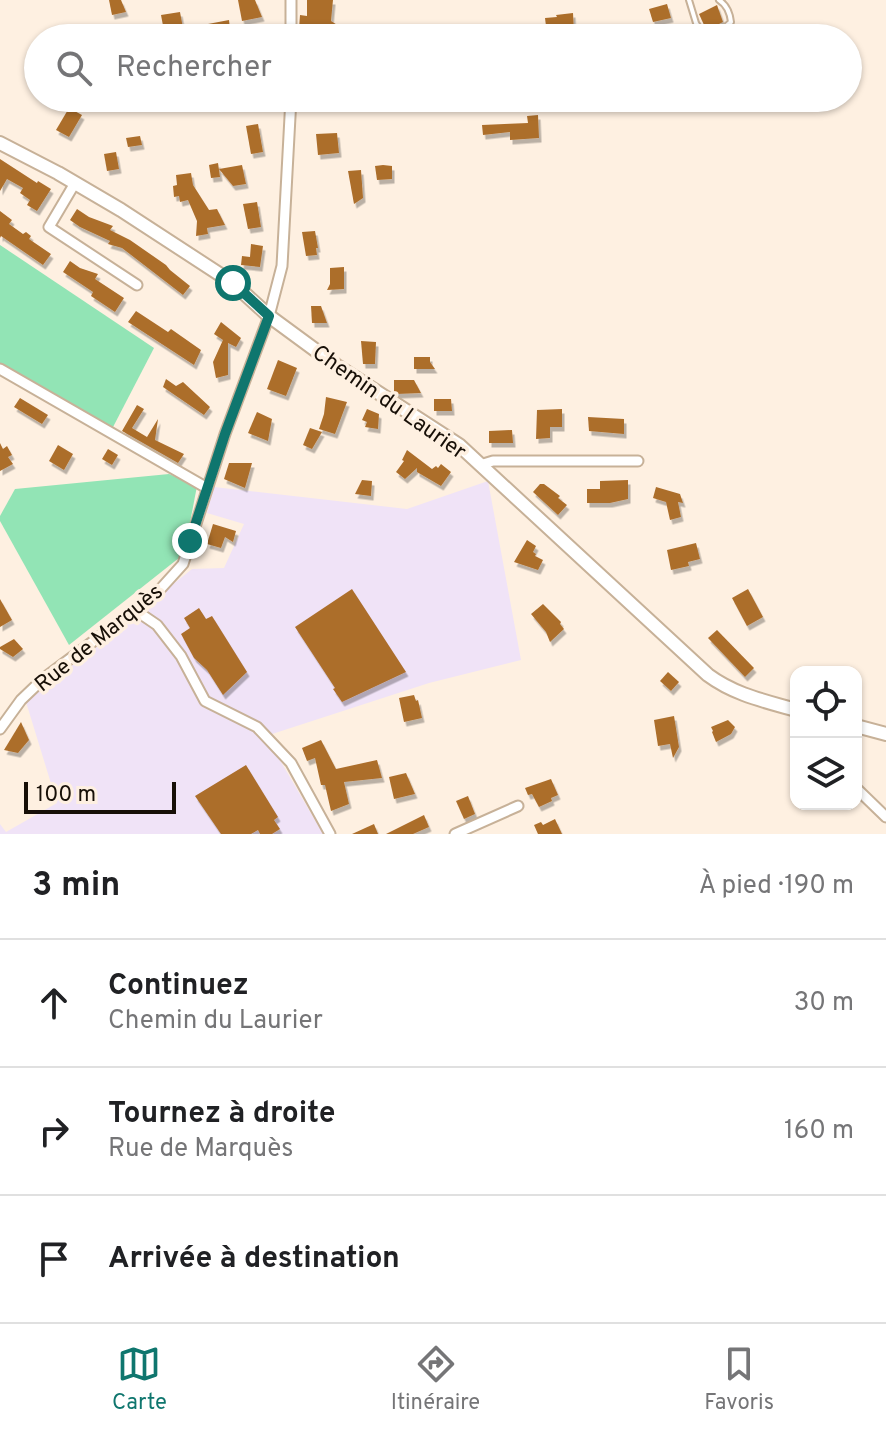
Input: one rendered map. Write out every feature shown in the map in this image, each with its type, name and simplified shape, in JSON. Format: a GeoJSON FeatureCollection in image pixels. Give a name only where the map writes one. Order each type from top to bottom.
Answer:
{"type":"FeatureCollection","features":[{"type":"Feature","properties":{"kind":"street"},"geometry":{"type":"LineString","coordinates":[[291,0],[291,24]]}},
{"type":"Feature","properties":{"kind":"street","name":"Rue de Marquès"},"geometry":{"type":"LineString","coordinates":[[0,729],[21,700],[43,679],[155,595],[183,564],[269,316],[282,266],[290,112]]}},
{"type":"Feature","properties":{"kind":"street","name":"Chemin du Laurier"},"geometry":{"type":"LineString","coordinates":[[0,143],[121,210],[233,283],[269,316],[337,366],[459,445],[708,675],[743,695],[790,708]]}},
{"type":"Feature","properties":{"kind":"street"},"geometry":{"type":"LineString","coordinates":[[49,227],[75,183]]}},
{"type":"Feature","properties":{"kind":"street"},"geometry":{"type":"LineString","coordinates":[[39,220],[137,285]]}},
{"type":"Feature","properties":{"kind":"street"},"geometry":{"type":"LineString","coordinates":[[0,369],[207,488]]}},
{"type":"Feature","properties":{"kind":"street"},"geometry":{"type":"LineString","coordinates":[[480,465],[493,461],[638,461]]}},
{"type":"Feature","properties":{"kind":"street"},"geometry":{"type":"LineString","coordinates":[[135,610],[157,625],[181,656],[205,701],[257,727],[291,763],[330,834]]}},
{"type":"Feature","properties":{"kind":"street"},"geometry":{"type":"LineString","coordinates":[[862,728],[886,734]]}},
{"type":"Feature","properties":{"kind":"street"},"geometry":{"type":"LineString","coordinates":[[862,794],[886,817]]}},
{"type":"Feature","properties":{"kind":"street"},"geometry":{"type":"LineString","coordinates":[[455,834],[518,806]]}},
{"type":"Feature","properties":{"kind":"lane"},"geometry":{"type":"LineString","coordinates":[[689,0],[697,24]]}},
{"type":"Feature","properties":{"kind":"lane"},"geometry":{"type":"LineString","coordinates":[[719,0],[727,10],[731,22],[728,24]]}},
{"type":"Feature","properties":{"kind":"shaded area"},"geometry":{"type":"Polygon","coordinates":[[[488,481],[521,660],[429,683],[266,736],[323,834],[0,834],[0,824],[6,832],[57,803],[26,702],[192,569],[224,568],[244,524],[207,513],[214,487],[407,509],[488,481]]]}},
{"type":"Feature","properties":{"kind":"green space"},"geometry":{"type":"Polygon","coordinates":[[[0,245],[154,348],[112,429],[0,364],[0,245]]]}},
{"type":"Feature","properties":{"kind":"green space"},"geometry":{"type":"Polygon","coordinates":[[[169,474],[197,486],[184,554],[69,645],[0,521],[15,489],[169,474]]]}},
{"type":"Feature","properties":{"kind":"building"},"geometry":{"type":"Polygon","coordinates":[[[109,0],[121,0],[126,12],[112,15],[109,0]]]}},
{"type":"Feature","properties":{"kind":"building"},"geometry":{"type":"Polygon","coordinates":[[[238,0],[255,0],[262,17],[242,21],[238,0]]]}},
{"type":"Feature","properties":{"kind":"building"},"geometry":{"type":"Polygon","coordinates":[[[307,0],[333,0],[331,21],[336,24],[299,24],[300,15],[307,16],[307,0]]]}},
{"type":"Feature","properties":{"kind":"building"},"geometry":{"type":"Polygon","coordinates":[[[667,4],[671,18],[653,22],[649,9],[667,4]]]}},
{"type":"Feature","properties":{"kind":"building"},"geometry":{"type":"Polygon","coordinates":[[[717,5],[723,22],[704,24],[699,14],[717,5]]]}},
{"type":"Feature","properties":{"kind":"building"},"geometry":{"type":"Polygon","coordinates":[[[180,12],[182,24],[163,24],[161,15],[180,12]]]}},
{"type":"Feature","properties":{"kind":"building"},"geometry":{"type":"Polygon","coordinates":[[[573,13],[574,24],[546,24],[545,18],[573,13]]]}},
{"type":"Feature","properties":{"kind":"building"},"geometry":{"type":"Polygon","coordinates":[[[229,20],[229,24],[208,24],[229,20]]]}},
{"type":"Feature","properties":{"kind":"building"},"geometry":{"type":"Polygon","coordinates":[[[67,112],[82,115],[69,137],[56,130],[67,112]]]}},
{"type":"Feature","properties":{"kind":"building"},"geometry":{"type":"Polygon","coordinates":[[[538,115],[539,138],[510,140],[510,132],[483,135],[482,125],[528,123],[527,116],[538,115]]]}},
{"type":"Feature","properties":{"kind":"building"},"geometry":{"type":"Polygon","coordinates":[[[258,124],[263,152],[251,154],[246,126],[258,124]]]}},
{"type":"Feature","properties":{"kind":"building"},"geometry":{"type":"Polygon","coordinates":[[[337,133],[339,153],[318,155],[316,134],[337,133]]]}},
{"type":"Feature","properties":{"kind":"building"},"geometry":{"type":"Polygon","coordinates":[[[140,136],[142,145],[128,147],[126,138],[140,136]]]}},
{"type":"Feature","properties":{"kind":"building"},"geometry":{"type":"Polygon","coordinates":[[[116,152],[119,169],[107,171],[104,154],[116,152]]]}},
{"type":"Feature","properties":{"kind":"building"},"geometry":{"type":"Polygon","coordinates":[[[0,159],[51,189],[37,211],[27,205],[30,200],[20,193],[23,188],[7,179],[0,191],[0,159]]]}},
{"type":"Feature","properties":{"kind":"building"},"geometry":{"type":"Polygon","coordinates":[[[218,163],[220,177],[211,178],[209,165],[218,163]]]}},
{"type":"Feature","properties":{"kind":"building"},"geometry":{"type":"Polygon","coordinates":[[[242,165],[246,184],[233,186],[219,169],[242,165]]]}},
{"type":"Feature","properties":{"kind":"building"},"geometry":{"type":"Polygon","coordinates":[[[375,166],[392,166],[392,179],[377,180],[375,166]]]}},
{"type":"Feature","properties":{"kind":"building"},"geometry":{"type":"Polygon","coordinates":[[[361,170],[363,198],[354,204],[348,171],[361,170]]]}},
{"type":"Feature","properties":{"kind":"building"},"geometry":{"type":"Polygon","coordinates":[[[191,173],[193,185],[209,210],[217,209],[225,225],[207,228],[208,234],[196,236],[197,221],[188,200],[180,202],[179,196],[174,197],[176,175],[191,173]]]}},
{"type":"Feature","properties":{"kind":"building"},"geometry":{"type":"Polygon","coordinates":[[[257,202],[261,227],[248,229],[243,204],[257,202]]]}},
{"type":"Feature","properties":{"kind":"building"},"geometry":{"type":"Polygon","coordinates":[[[77,209],[113,226],[110,230],[166,265],[190,286],[183,295],[122,248],[108,244],[110,241],[80,227],[70,220],[77,209]]]}},
{"type":"Feature","properties":{"kind":"building"},"geometry":{"type":"Polygon","coordinates":[[[0,211],[12,220],[9,224],[23,234],[26,232],[31,236],[29,239],[51,254],[43,265],[0,238],[0,211]]]}},
{"type":"Feature","properties":{"kind":"building"},"geometry":{"type":"Polygon","coordinates":[[[315,231],[317,255],[306,256],[302,232],[315,231]]]}},
{"type":"Feature","properties":{"kind":"building"},"geometry":{"type":"Polygon","coordinates":[[[251,244],[263,246],[260,267],[241,265],[242,256],[250,257],[251,244]]]}},
{"type":"Feature","properties":{"kind":"building"},"geometry":{"type":"Polygon","coordinates":[[[70,261],[98,274],[95,279],[124,298],[115,312],[91,296],[93,292],[63,272],[70,261]]]}},
{"type":"Feature","properties":{"kind":"building"},"geometry":{"type":"Polygon","coordinates":[[[344,267],[344,289],[327,290],[330,268],[344,267]]]}},
{"type":"Feature","properties":{"kind":"building"},"geometry":{"type":"Polygon","coordinates":[[[311,306],[321,306],[327,323],[312,323],[311,306]]]}},
{"type":"Feature","properties":{"kind":"building"},"geometry":{"type":"Polygon","coordinates":[[[136,311],[168,332],[171,329],[201,350],[194,365],[128,322],[136,311]]]}},
{"type":"Feature","properties":{"kind":"building"},"geometry":{"type":"Polygon","coordinates":[[[221,322],[241,338],[236,347],[228,343],[228,375],[216,378],[213,362],[223,340],[214,334],[221,322]]]}},
{"type":"Feature","properties":{"kind":"building"},"geometry":{"type":"Polygon","coordinates":[[[361,341],[376,342],[375,364],[363,364],[361,341]]]}},
{"type":"Feature","properties":{"kind":"building"},"geometry":{"type":"Polygon","coordinates":[[[414,357],[430,357],[435,369],[414,369],[414,357]]]}},
{"type":"Feature","properties":{"kind":"building"},"geometry":{"type":"Polygon","coordinates":[[[278,360],[297,368],[286,396],[267,389],[278,360]]]}},
{"type":"Feature","properties":{"kind":"building"},"geometry":{"type":"Polygon","coordinates":[[[166,379],[176,386],[183,382],[210,407],[204,415],[163,387],[166,379]]]}},
{"type":"Feature","properties":{"kind":"building"},"geometry":{"type":"Polygon","coordinates":[[[394,380],[414,380],[421,393],[396,394],[394,380]]]}},
{"type":"Feature","properties":{"kind":"building"},"geometry":{"type":"Polygon","coordinates":[[[326,397],[347,402],[335,434],[319,429],[326,397]]]}},
{"type":"Feature","properties":{"kind":"building"},"geometry":{"type":"Polygon","coordinates":[[[20,398],[48,415],[42,424],[14,407],[20,398]]]}},
{"type":"Feature","properties":{"kind":"building"},"geometry":{"type":"Polygon","coordinates":[[[434,399],[451,399],[452,411],[434,411],[434,399]]]}},
{"type":"Feature","properties":{"kind":"building"},"geometry":{"type":"Polygon","coordinates":[[[137,405],[144,409],[132,428],[147,437],[158,419],[155,440],[184,454],[178,463],[122,431],[137,405]]]}},
{"type":"Feature","properties":{"kind":"building"},"geometry":{"type":"Polygon","coordinates":[[[367,409],[379,414],[378,429],[365,427],[367,422],[362,420],[367,409]]]}},
{"type":"Feature","properties":{"kind":"building"},"geometry":{"type":"Polygon","coordinates":[[[562,409],[562,427],[550,427],[550,438],[536,439],[537,410],[562,409]]]}},
{"type":"Feature","properties":{"kind":"building"},"geometry":{"type":"Polygon","coordinates":[[[257,412],[272,419],[268,441],[248,433],[257,412]]]}},
{"type":"Feature","properties":{"kind":"building"},"geometry":{"type":"Polygon","coordinates":[[[588,417],[624,419],[624,434],[589,431],[588,417]]]}},
{"type":"Feature","properties":{"kind":"building"},"geometry":{"type":"Polygon","coordinates":[[[310,428],[322,432],[312,449],[303,445],[310,428]]]}},
{"type":"Feature","properties":{"kind":"building"},"geometry":{"type":"Polygon","coordinates":[[[512,430],[513,443],[489,443],[489,431],[512,430]]]}},
{"type":"Feature","properties":{"kind":"building"},"geometry":{"type":"Polygon","coordinates":[[[0,443],[3,449],[7,446],[12,455],[8,457],[13,464],[0,471],[0,443]]]}},
{"type":"Feature","properties":{"kind":"building"},"geometry":{"type":"Polygon","coordinates":[[[58,445],[73,454],[64,470],[49,461],[58,445]]]}},
{"type":"Feature","properties":{"kind":"building"},"geometry":{"type":"Polygon","coordinates":[[[108,449],[118,455],[112,465],[102,459],[108,449]]]}},
{"type":"Feature","properties":{"kind":"building"},"geometry":{"type":"Polygon","coordinates":[[[407,450],[432,469],[441,464],[451,472],[441,486],[417,472],[417,468],[405,479],[396,472],[407,450]]]}},
{"type":"Feature","properties":{"kind":"building"},"geometry":{"type":"Polygon","coordinates":[[[229,463],[252,463],[245,488],[224,479],[229,463]]]}},
{"type":"Feature","properties":{"kind":"building"},"geometry":{"type":"Polygon","coordinates":[[[362,480],[372,481],[371,496],[355,494],[362,480]]]}},
{"type":"Feature","properties":{"kind":"building"},"geometry":{"type":"Polygon","coordinates":[[[628,480],[628,499],[587,503],[587,489],[600,489],[600,481],[628,480]]]}},
{"type":"Feature","properties":{"kind":"building"},"geometry":{"type":"Polygon","coordinates":[[[540,484],[560,496],[558,498],[567,505],[558,515],[533,492],[540,484]]]}},
{"type":"Feature","properties":{"kind":"building"},"geometry":{"type":"Polygon","coordinates":[[[656,487],[680,494],[683,503],[678,502],[681,517],[670,520],[666,502],[653,498],[656,487]]]}},
{"type":"Feature","properties":{"kind":"building"},"geometry":{"type":"Polygon","coordinates":[[[213,524],[236,531],[233,542],[225,537],[221,548],[207,544],[213,524]]]}},
{"type":"Feature","properties":{"kind":"building"},"geometry":{"type":"Polygon","coordinates":[[[527,540],[536,546],[535,556],[543,560],[538,570],[514,562],[527,540]]]}},
{"type":"Feature","properties":{"kind":"building"},"geometry":{"type":"Polygon","coordinates":[[[696,543],[700,559],[688,562],[689,566],[671,570],[667,550],[696,543]]]}},
{"type":"Feature","properties":{"kind":"building"},"geometry":{"type":"Polygon","coordinates":[[[352,589],[406,672],[342,702],[295,627],[352,589]]]}},
{"type":"Feature","properties":{"kind":"building"},"geometry":{"type":"Polygon","coordinates":[[[748,589],[763,617],[747,626],[732,598],[748,589]]]}},
{"type":"Feature","properties":{"kind":"building"},"geometry":{"type":"Polygon","coordinates":[[[0,599],[12,620],[0,627],[0,599]]]}},
{"type":"Feature","properties":{"kind":"building"},"geometry":{"type":"Polygon","coordinates":[[[543,604],[564,629],[550,642],[531,614],[543,604]]]}},
{"type":"Feature","properties":{"kind":"building"},"geometry":{"type":"Polygon","coordinates":[[[199,608],[206,619],[212,616],[247,672],[223,695],[207,670],[194,658],[181,634],[190,628],[184,618],[199,608]]]}},
{"type":"Feature","properties":{"kind":"building"},"geometry":{"type":"Polygon","coordinates":[[[717,630],[754,668],[745,677],[708,638],[717,630]]]}},
{"type":"Feature","properties":{"kind":"building"},"geometry":{"type":"Polygon","coordinates":[[[14,639],[23,649],[13,657],[0,647],[14,639]]]}},
{"type":"Feature","properties":{"kind":"building"},"geometry":{"type":"Polygon","coordinates":[[[668,672],[679,682],[671,691],[660,681],[668,672]]]}},
{"type":"Feature","properties":{"kind":"building"},"geometry":{"type":"Polygon","coordinates":[[[414,695],[422,718],[404,722],[399,698],[414,695]]]}},
{"type":"Feature","properties":{"kind":"building"},"geometry":{"type":"Polygon","coordinates":[[[674,716],[679,747],[673,758],[670,744],[658,746],[654,720],[674,716]]]}},
{"type":"Feature","properties":{"kind":"building"},"geometry":{"type":"Polygon","coordinates":[[[728,720],[735,727],[731,734],[716,742],[711,727],[728,720]]]}},
{"type":"Feature","properties":{"kind":"building"},"geometry":{"type":"Polygon","coordinates":[[[21,722],[29,740],[18,753],[4,750],[21,722]]]}},
{"type":"Feature","properties":{"kind":"building"},"geometry":{"type":"Polygon","coordinates":[[[321,740],[336,769],[377,760],[382,778],[344,782],[349,804],[331,811],[315,758],[307,761],[302,748],[321,740]]]}},
{"type":"Feature","properties":{"kind":"building"},"geometry":{"type":"Polygon","coordinates":[[[246,765],[278,817],[274,820],[280,829],[272,834],[260,834],[258,830],[251,834],[221,834],[195,796],[246,765]]]}},
{"type":"Feature","properties":{"kind":"building"},"geometry":{"type":"Polygon","coordinates":[[[406,773],[415,794],[394,799],[389,777],[406,773]]]}},
{"type":"Feature","properties":{"kind":"building"},"geometry":{"type":"Polygon","coordinates":[[[551,779],[558,795],[539,807],[525,788],[551,779]]]}},
{"type":"Feature","properties":{"kind":"building"},"geometry":{"type":"Polygon","coordinates":[[[468,796],[475,814],[464,819],[456,801],[468,796]]]}},
{"type":"Feature","properties":{"kind":"building"},"geometry":{"type":"Polygon","coordinates":[[[424,815],[429,827],[413,834],[386,834],[424,815]]]}},
{"type":"Feature","properties":{"kind":"building"},"geometry":{"type":"Polygon","coordinates":[[[555,819],[562,834],[538,834],[534,825],[541,822],[543,825],[555,819]]]}},
{"type":"Feature","properties":{"kind":"building"},"geometry":{"type":"Polygon","coordinates":[[[374,824],[378,834],[352,834],[374,824]]]}},
{"type":"Feature","properties":{"kind":"route"},"geometry":{"type":"LineString","coordinates":[[190,541],[225,434],[269,316],[233,283]]}}]}
